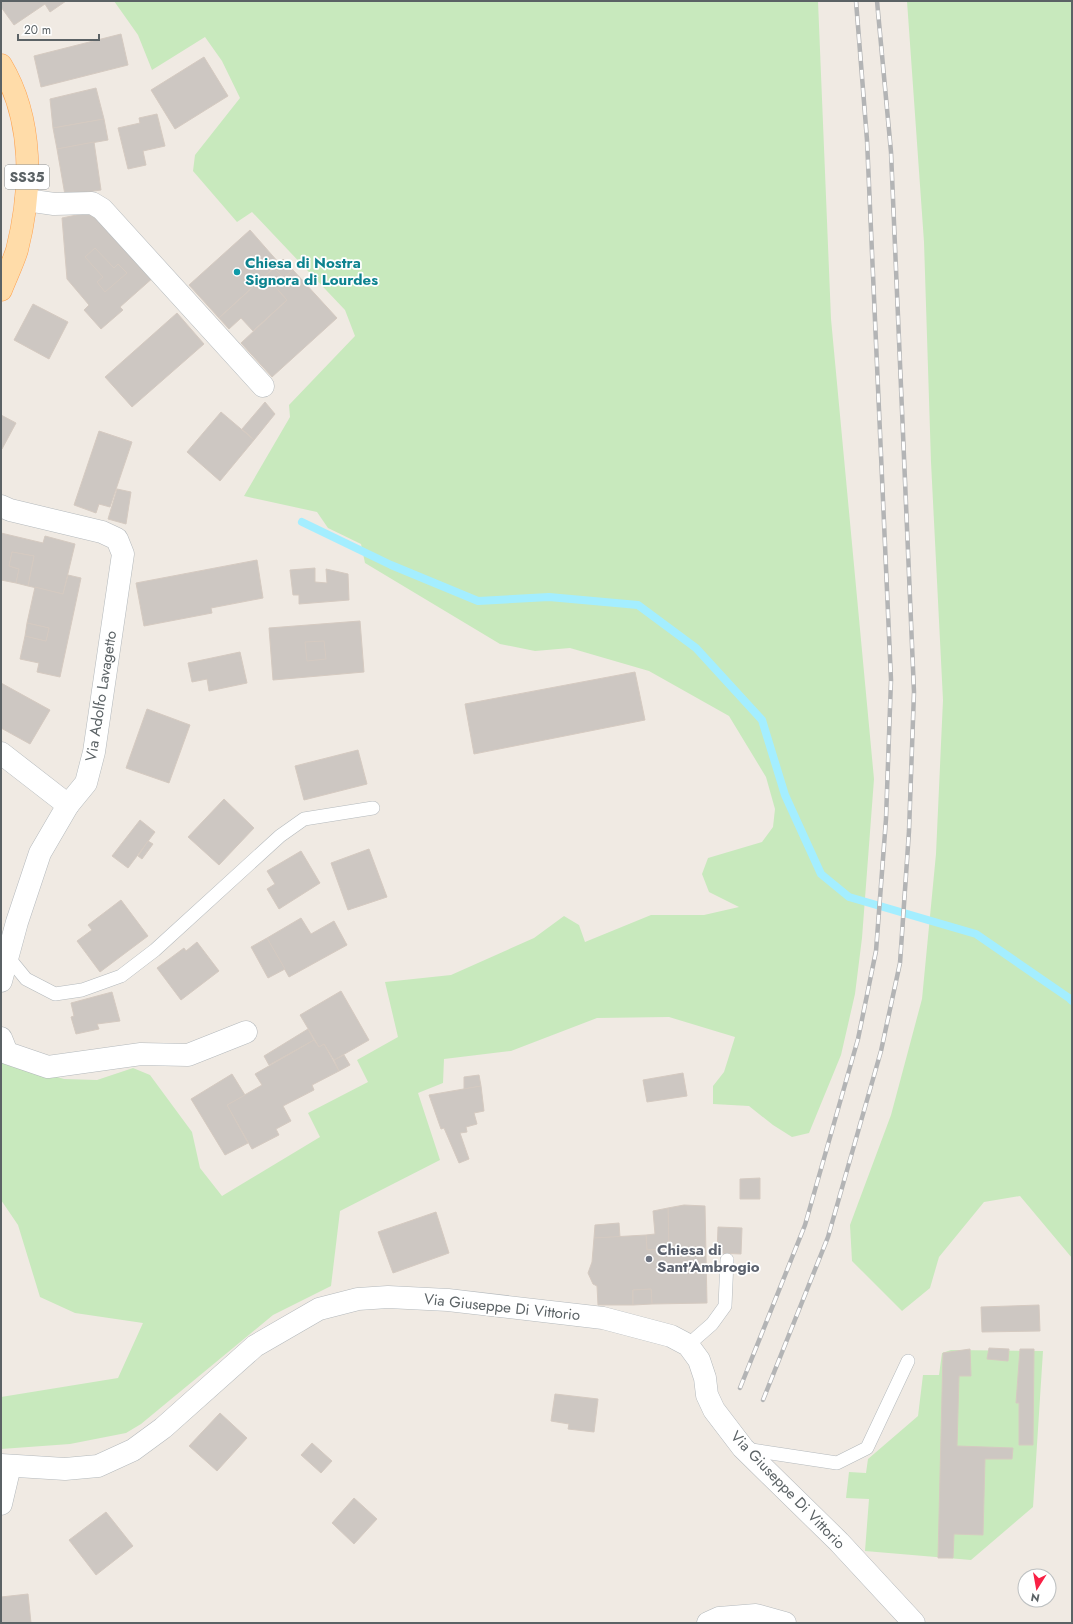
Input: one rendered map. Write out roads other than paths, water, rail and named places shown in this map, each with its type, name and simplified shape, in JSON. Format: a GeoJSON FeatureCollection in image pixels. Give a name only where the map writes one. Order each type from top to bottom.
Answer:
{"type":"FeatureCollection","features":[{"type":"Feature","properties":{"kind":"main road","name":"SS35"},"geometry":{"type":"LineString","coordinates":[[1,65],[9,78],[21,115],[27,156],[26,200],[16,251],[1,290]]}},
{"type":"Feature","properties":{"kind":"street"},"geometry":{"type":"LineString","coordinates":[[26,200],[54,204],[92,203],[102,208],[263,386]]}},
{"type":"Feature","properties":{"kind":"street","name":"Via Adolfo Lavagetto"},"geometry":{"type":"LineString","coordinates":[[1,506],[10,510],[102,532],[117,539],[122,554],[94,752],[86,783],[68,805],[40,853],[17,922],[1,981]]}},
{"type":"Feature","properties":{"kind":"street"},"geometry":{"type":"LineString","coordinates":[[1,753],[68,805]]}},
{"type":"Feature","properties":{"kind":"street"},"geometry":{"type":"LineString","coordinates":[[1,1038],[7,1053],[48,1067],[141,1054],[188,1055],[246,1032]]}},
{"type":"Feature","properties":{"kind":"street","name":"Via Giuseppe Di Vittorio"},"geometry":{"type":"LineString","coordinates":[[6,1465],[65,1469],[98,1466],[133,1450],[163,1428],[255,1346],[318,1309],[358,1299],[388,1297],[448,1300],[603,1318],[671,1336],[688,1345],[699,1360],[705,1378],[707,1395],[714,1410],[743,1448],[839,1542],[914,1623]]}},
{"type":"Feature","properties":{"kind":"street"},"geometry":{"type":"LineString","coordinates":[[1,1504],[6,1465]]}},
{"type":"Feature","properties":{"kind":"street"},"geometry":{"type":"LineString","coordinates":[[708,1623],[719,1618],[756,1615],[785,1623]]}},
{"type":"Feature","properties":{"kind":"lane"},"geometry":{"type":"LineString","coordinates":[[8,958],[26,979],[55,994],[82,990],[121,976],[156,950],[280,836],[304,819],[373,808]]}},
{"type":"Feature","properties":{"kind":"lane"},"geometry":{"type":"LineString","coordinates":[[688,1345],[712,1324],[725,1306],[727,1260]]}},
{"type":"Feature","properties":{"kind":"lane"},"geometry":{"type":"LineString","coordinates":[[743,1448],[838,1463],[867,1448],[908,1361]]}},
{"type":"Feature","properties":{"kind":"waterway"},"geometry":{"type":"LineString","coordinates":[[302,522],[391,565],[478,601],[549,597],[638,605],[696,648],[762,720],[785,795],[821,874],[849,897],[976,934],[1072,1001]]}},
{"type":"Feature","properties":{"kind":"railway"},"geometry":{"type":"LineString","coordinates":[[740,1388],[805,1225],[858,1039],[876,951],[886,819],[891,680],[867,140],[856,1]]}},
{"type":"Feature","properties":{"kind":"railway"},"geometry":{"type":"LineString","coordinates":[[763,1400],[828,1237],[881,1051],[900,963],[909,831],[914,692],[891,152],[877,1]]}},
{"type":"Feature","properties":{"kind":"place","name":"Chiesa di Nostra Signora di Lourdes"},"geometry":{"type":"Point","coordinates":[237,272]}},
{"type":"Feature","properties":{"kind":"place","name":"Chiesa di Sant'Ambrogio"},"geometry":{"type":"Point","coordinates":[649,1259]}}]}
